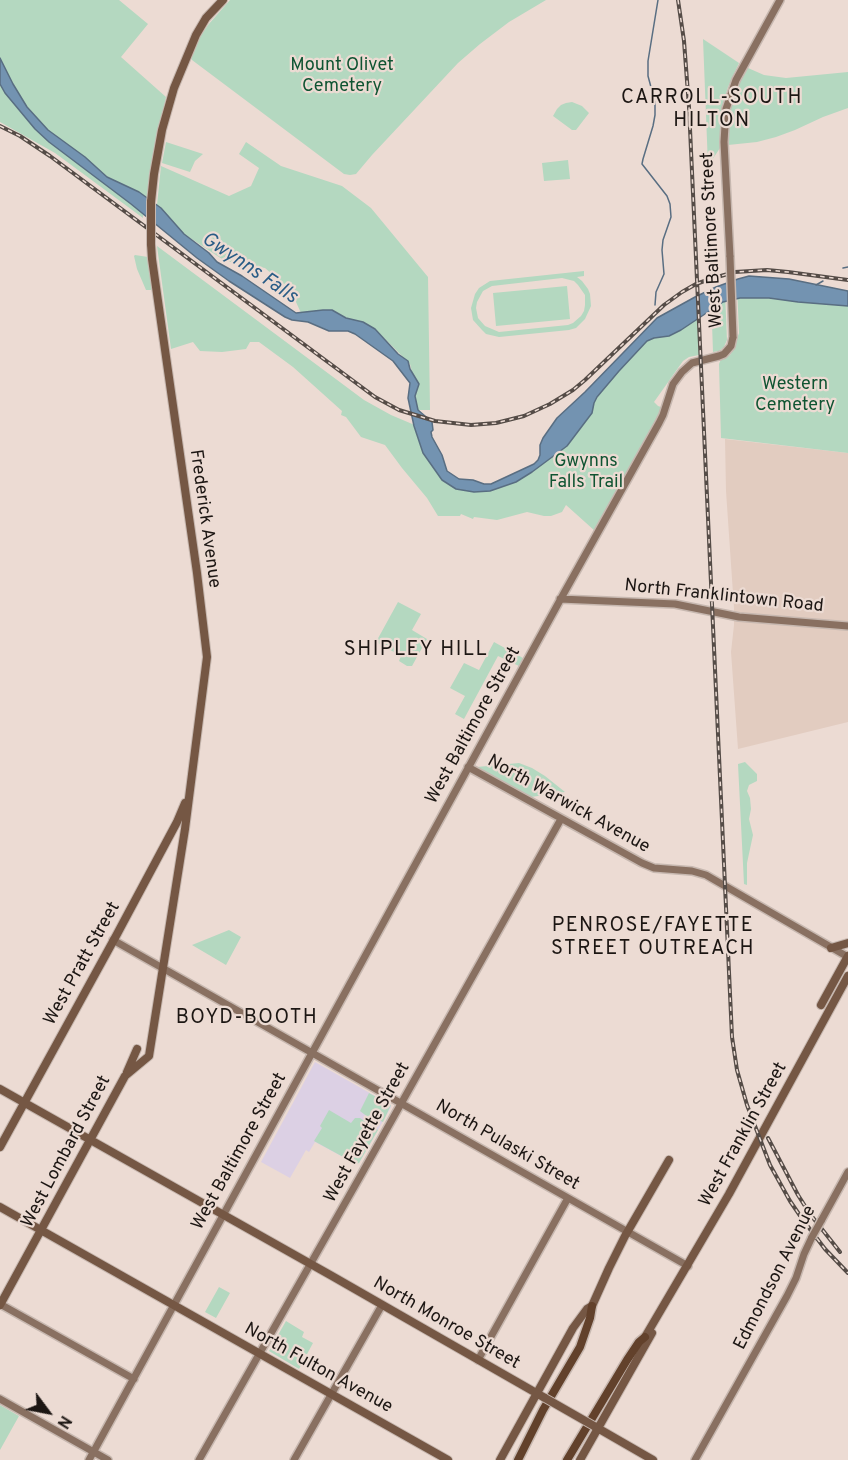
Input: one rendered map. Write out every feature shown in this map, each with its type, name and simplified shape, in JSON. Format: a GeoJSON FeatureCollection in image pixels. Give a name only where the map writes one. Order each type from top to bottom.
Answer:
{"type":"FeatureCollection","features":[{"type":"Feature","properties":{"kind":"highway"},"geometry":{"type":"LineString","coordinates":[[518,1460],[543,1410],[580,1347],[592,1306]]}},
{"type":"Feature","properties":{"kind":"highway"},"geometry":{"type":"LineString","coordinates":[[567,1460],[627,1360],[645,1337]]}},
{"type":"Feature","properties":{"kind":"highway"},"geometry":{"type":"LineString","coordinates":[[571,1460],[645,1337]]}},
{"type":"Feature","properties":{"kind":"main road","name":"Frederick Avenue"},"geometry":{"type":"LineString","coordinates":[[149,1056],[185,829],[206,677],[207,650],[152,259],[152,192],[162,130],[177,81],[196,35],[206,18],[223,0]]}},
{"type":"Feature","properties":{"kind":"main road","name":"West Pratt Street"},"geometry":{"type":"LineString","coordinates":[[0,1147],[177,822],[189,793]]}},
{"type":"Feature","properties":{"kind":"main road"},"geometry":{"type":"LineString","coordinates":[[831,948],[848,944]]}},
{"type":"Feature","properties":{"kind":"main road"},"geometry":{"type":"LineString","coordinates":[[833,1004],[848,957]]}},
{"type":"Feature","properties":{"kind":"main road"},"geometry":{"type":"LineString","coordinates":[[821,1005],[848,957]]}},
{"type":"Feature","properties":{"kind":"main road","name":"West Franklin Street"},"geometry":{"type":"LineString","coordinates":[[645,1337],[688,1266],[848,976]]}},
{"type":"Feature","properties":{"kind":"main road","name":"West Lombard Street"},"geometry":{"type":"LineString","coordinates":[[0,1304],[125,1076],[137,1049]]}},
{"type":"Feature","properties":{"kind":"main road","name":"West Lombard Street"},"geometry":{"type":"LineString","coordinates":[[125,1076],[149,1056]]}},
{"type":"Feature","properties":{"kind":"main road","name":"North Monroe Street"},"geometry":{"type":"LineString","coordinates":[[0,1089],[653,1460]]}},
{"type":"Feature","properties":{"kind":"main road"},"geometry":{"type":"LineString","coordinates":[[500,1460],[573,1328],[587,1309],[592,1306],[627,1232],[669,1160]]}},
{"type":"Feature","properties":{"kind":"main road","name":"North Fulton Avenue"},"geometry":{"type":"LineString","coordinates":[[0,1207],[448,1460]]}},
{"type":"Feature","properties":{"kind":"main road","name":"West Franklin Street"},"geometry":{"type":"LineString","coordinates":[[580,1460],[596,1427],[661,1318],[663,1307]]}},
{"type":"Feature","properties":{"kind":"street","name":"West Baltimore Street"},"geometry":{"type":"LineString","coordinates":[[89,1460],[663,415],[677,378],[692,363],[724,354],[731,346],[733,337],[724,142],[726,109],[731,89],[780,0]]}},
{"type":"Feature","properties":{"kind":"street","name":"North Franklintown Road"},"geometry":{"type":"LineString","coordinates":[[560,599],[675,604],[739,617],[848,626]]}},
{"type":"Feature","properties":{"kind":"street","name":"North Warwick Avenue"},"geometry":{"type":"LineString","coordinates":[[468,767],[642,864],[654,868],[692,871],[706,875],[848,957]]}},
{"type":"Feature","properties":{"kind":"street","name":"West Fayette Street"},"geometry":{"type":"LineString","coordinates":[[199,1460],[561,819]]}},
{"type":"Feature","properties":{"kind":"street","name":"North Pulaski Street"},"geometry":{"type":"LineString","coordinates":[[113,940],[688,1266]]}},
{"type":"Feature","properties":{"kind":"street","name":"Edmondson Avenue"},"geometry":{"type":"LineString","coordinates":[[695,1460],[787,1296],[812,1237],[848,1172]]}},
{"type":"Feature","properties":{"kind":"street"},"geometry":{"type":"LineString","coordinates":[[478,1360],[568,1198]]}},
{"type":"Feature","properties":{"kind":"street"},"geometry":{"type":"LineString","coordinates":[[0,1304],[134,1379]]}},
{"type":"Feature","properties":{"kind":"street"},"geometry":{"type":"LineString","coordinates":[[294,1460],[382,1305]]}},
{"type":"Feature","properties":{"kind":"street"},"geometry":{"type":"LineString","coordinates":[[0,1399],[108,1460]]}},
{"type":"Feature","properties":{"kind":"shaded area"},"geometry":{"type":"Polygon","coordinates":[[[725,439],[848,453],[848,722],[738,749],[731,652],[734,608],[725,439]]]}},
{"type":"Feature","properties":{"kind":"shaded area"},"geometry":{"type":"Polygon","coordinates":[[[315,1062],[391,1107],[359,1163],[356,1164],[315,1142],[309,1152],[306,1150],[290,1178],[261,1162],[315,1062]]]}},
{"type":"Feature","properties":{"kind":"green space"},"geometry":{"type":"Polygon","coordinates":[[[0,0],[119,0],[148,24],[121,57],[166,97],[149,179],[148,218],[143,215],[143,218],[55,153],[0,122],[0,0]]]}},
{"type":"Feature","properties":{"kind":"green space","name":"Mount Olivet Cemetery"},"geometry":{"type":"Polygon","coordinates":[[[230,0],[546,0],[509,22],[458,63],[356,174],[350,175],[344,174],[192,60],[191,57],[199,38],[230,0]]]}},
{"type":"Feature","properties":{"kind":"green space"},"geometry":{"type":"Polygon","coordinates":[[[703,39],[739,63],[722,107],[720,148],[708,166],[703,39]]]}},
{"type":"Feature","properties":{"kind":"green space"},"geometry":{"type":"Polygon","coordinates":[[[748,68],[764,75],[786,78],[848,72],[848,108],[776,137],[757,142],[728,145],[728,118],[733,98],[748,68]]]}},
{"type":"Feature","properties":{"kind":"green space"},"geometry":{"type":"Polygon","coordinates":[[[572,102],[582,106],[589,113],[576,130],[572,130],[553,116],[561,105],[572,102]]]}},
{"type":"Feature","properties":{"kind":"green space"},"geometry":{"type":"Polygon","coordinates":[[[166,142],[203,154],[195,161],[190,172],[162,163],[166,142]]]}},
{"type":"Feature","properties":{"kind":"green space"},"geometry":{"type":"Polygon","coordinates":[[[246,142],[281,166],[342,186],[371,208],[428,277],[430,410],[418,410],[415,396],[417,391],[410,364],[369,325],[323,310],[301,313],[291,291],[265,268],[225,261],[184,234],[157,205],[161,166],[229,196],[251,186],[259,168],[239,154],[246,142]]]}},
{"type":"Feature","properties":{"kind":"green space"},"geometry":{"type":"Polygon","coordinates":[[[568,160],[570,179],[544,181],[542,163],[568,160]]]}},
{"type":"Feature","properties":{"kind":"green space","name":"Gwynns Falls Trail"},"geometry":{"type":"Polygon","coordinates":[[[157,246],[364,400],[417,426],[452,480],[493,486],[544,460],[593,393],[635,346],[697,309],[699,355],[683,361],[654,402],[661,407],[660,414],[595,531],[566,505],[562,512],[551,516],[527,512],[497,520],[474,517],[473,519],[461,514],[460,516],[438,516],[427,498],[385,445],[361,437],[346,417],[341,415],[342,411],[293,367],[259,342],[250,342],[246,349],[222,352],[200,351],[193,342],[171,349],[157,246]]]}},
{"type":"Feature","properties":{"kind":"green space"},"geometry":{"type":"Polygon","coordinates":[[[135,255],[148,257],[151,290],[146,290],[137,269],[135,255]]]}},
{"type":"Feature","properties":{"kind":"green space"},"geometry":{"type":"Polygon","coordinates":[[[584,271],[584,276],[577,277],[588,289],[591,306],[585,319],[576,328],[569,330],[499,337],[486,334],[473,320],[471,308],[479,288],[490,281],[584,271]],[[562,278],[492,286],[483,291],[477,302],[478,318],[485,326],[499,332],[568,325],[581,316],[585,305],[585,295],[574,281],[562,278]]]}},
{"type":"Feature","properties":{"kind":"green space"},"geometry":{"type":"Polygon","coordinates":[[[567,286],[570,319],[496,326],[493,293],[567,286]]]}},
{"type":"Feature","properties":{"kind":"green space","name":"Western Cemetery"},"geometry":{"type":"Polygon","coordinates":[[[737,287],[848,297],[848,453],[721,438],[719,364],[721,359],[730,355],[739,333],[737,287]]]}},
{"type":"Feature","properties":{"kind":"green space"},"geometry":{"type":"Polygon","coordinates":[[[725,292],[727,340],[724,347],[713,352],[711,295],[725,292]]]}},
{"type":"Feature","properties":{"kind":"green space"},"geometry":{"type":"Polygon","coordinates":[[[398,602],[421,614],[412,630],[427,639],[412,666],[399,661],[401,656],[376,642],[398,602]]]}},
{"type":"Feature","properties":{"kind":"green space"},"geometry":{"type":"Polygon","coordinates":[[[494,642],[523,658],[519,666],[498,656],[464,719],[455,714],[465,696],[450,688],[464,663],[479,670],[494,642]]]}},
{"type":"Feature","properties":{"kind":"green space"},"geometry":{"type":"Polygon","coordinates":[[[745,762],[757,774],[757,781],[749,785],[747,791],[750,798],[749,819],[753,835],[747,863],[747,885],[744,884],[738,764],[745,762]]]}},
{"type":"Feature","properties":{"kind":"green space"},"geometry":{"type":"Polygon","coordinates":[[[519,763],[545,776],[565,792],[531,797],[477,767],[519,763]]]}},
{"type":"Feature","properties":{"kind":"green space"},"geometry":{"type":"Polygon","coordinates":[[[229,930],[241,937],[226,965],[192,945],[229,930]]]}},
{"type":"Feature","properties":{"kind":"green space"},"geometry":{"type":"Polygon","coordinates":[[[369,1093],[391,1105],[383,1122],[376,1119],[373,1121],[360,1111],[369,1093]]]}},
{"type":"Feature","properties":{"kind":"green space"},"geometry":{"type":"Polygon","coordinates":[[[329,1110],[351,1123],[355,1118],[360,1118],[378,1130],[359,1163],[356,1164],[314,1141],[329,1110]]]}},
{"type":"Feature","properties":{"kind":"green space"},"geometry":{"type":"Polygon","coordinates":[[[219,1287],[230,1293],[216,1318],[205,1312],[219,1287]]]}},
{"type":"Feature","properties":{"kind":"green space"},"geometry":{"type":"Polygon","coordinates":[[[286,1321],[304,1332],[302,1337],[313,1343],[299,1369],[269,1351],[286,1321]]]}},
{"type":"Feature","properties":{"kind":"green space"},"geometry":{"type":"Polygon","coordinates":[[[0,1405],[19,1416],[0,1450],[0,1405]]]}},
{"type":"Feature","properties":{"kind":"water","name":"Gwynns Falls"},"geometry":{"type":"Polygon","coordinates":[[[0,58],[27,107],[48,130],[85,157],[107,177],[139,192],[161,208],[184,234],[217,262],[296,313],[332,310],[375,329],[398,354],[408,361],[419,384],[415,396],[418,410],[432,422],[432,437],[442,455],[447,471],[459,479],[491,484],[534,464],[540,455],[543,438],[557,418],[657,318],[716,287],[749,276],[789,279],[848,291],[848,306],[769,298],[740,298],[723,302],[681,330],[669,336],[647,341],[597,397],[592,413],[567,446],[532,472],[516,482],[490,491],[474,492],[456,489],[442,480],[423,453],[408,398],[410,383],[393,361],[348,331],[329,331],[308,322],[285,317],[197,258],[35,129],[0,84],[0,58]]]}},
{"type":"Feature","properties":{"kind":"waterway"},"geometry":{"type":"LineString","coordinates":[[655,305],[656,292],[664,274],[663,240],[671,217],[667,196],[642,164],[655,115],[655,102],[648,76],[648,61],[658,0]]}},
{"type":"Feature","properties":{"kind":"waterway"},"geometry":{"type":"LineString","coordinates":[[843,268],[848,267]]}},
{"type":"Feature","properties":{"kind":"waterway"},"geometry":{"type":"LineString","coordinates":[[816,285],[823,281]]}},
{"type":"Feature","properties":{"kind":"railway"},"geometry":{"type":"LineString","coordinates":[[678,0],[689,107],[732,1037],[737,1070],[747,1105],[770,1165],[803,1220],[825,1249],[848,1273]]}},
{"type":"Feature","properties":{"kind":"railway"},"geometry":{"type":"LineString","coordinates":[[0,126],[50,156],[375,397],[399,410],[435,421],[471,425],[496,423],[524,416],[550,404],[585,380],[664,305],[696,284],[710,279],[735,272],[767,270],[848,280]]}},
{"type":"Feature","properties":{"kind":"railway"},"geometry":{"type":"LineString","coordinates":[[768,1138],[798,1195],[840,1252]]}},
{"type":"Feature","properties":{"kind":"district","name":"CARROLL-SOUTH HILTON"},"geometry":{"type":"Point","coordinates":[712,110]}},
{"type":"Feature","properties":{"kind":"district","name":"SHIPLEY HILL"},"geometry":{"type":"Point","coordinates":[416,651]}},
{"type":"Feature","properties":{"kind":"district","name":"PENROSE/FAYETTE STREET OUTREACH"},"geometry":{"type":"Point","coordinates":[653,938]}},
{"type":"Feature","properties":{"kind":"district","name":"BOYD-BOOTH"},"geometry":{"type":"Point","coordinates":[247,1019]}}]}
